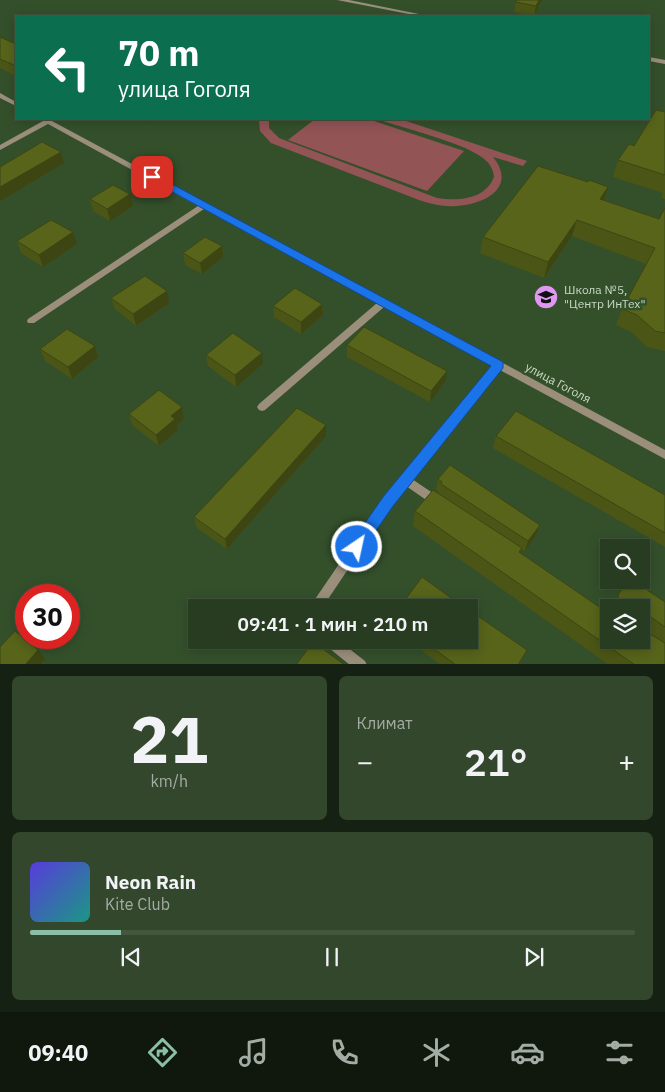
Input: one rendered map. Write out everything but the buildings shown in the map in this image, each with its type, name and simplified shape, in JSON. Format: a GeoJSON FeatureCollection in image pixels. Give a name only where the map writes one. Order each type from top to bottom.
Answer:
{"type":"FeatureCollection","features":[{"type":"Feature","properties":{"kind":"street"},"geometry":{"type":"LineString","coordinates":[[340,0],[421,15]]}},
{"type":"Feature","properties":{"kind":"street"},"geometry":{"type":"LineString","coordinates":[[650,59],[665,62]]}},
{"type":"Feature","properties":{"kind":"street"},"geometry":{"type":"LineString","coordinates":[[0,95],[15,103]]}},
{"type":"Feature","properties":{"kind":"street"},"geometry":{"type":"LineString","coordinates":[[0,148],[46,120]]}},
{"type":"Feature","properties":{"kind":"street","name":"улица Гоголя"},"geometry":{"type":"LineString","coordinates":[[46,120],[665,454]]}},
{"type":"Feature","properties":{"kind":"street"},"geometry":{"type":"LineString","coordinates":[[31,320],[204,205]]}},
{"type":"Feature","properties":{"kind":"street"},"geometry":{"type":"LineString","coordinates":[[262,407],[383,303]]}},
{"type":"Feature","properties":{"kind":"street"},"geometry":{"type":"LineString","coordinates":[[321,599],[405,480],[499,365]]}},
{"type":"Feature","properties":{"kind":"street"},"geometry":{"type":"LineString","coordinates":[[405,480],[446,508]]}},
{"type":"Feature","properties":{"kind":"street"},"geometry":{"type":"LineString","coordinates":[[340,649],[361,664]]}},
{"type":"Feature","properties":{"kind":"shaded area"},"geometry":{"type":"Polygon","coordinates":[[[259,120],[269,120],[269,128],[279,138],[437,198],[462,199],[478,195],[490,185],[494,177],[491,166],[474,152],[462,147],[380,120],[403,120],[527,161],[523,166],[493,157],[500,168],[502,177],[500,185],[495,192],[487,198],[468,205],[438,205],[419,200],[271,143],[260,131],[259,120]]]}},
{"type":"Feature","properties":{"kind":"shaded area"},"geometry":{"type":"Polygon","coordinates":[[[314,120],[371,120],[464,151],[427,191],[288,140],[314,120]]]}},
{"type":"Feature","properties":{"kind":"place","name":"Школа №5, \"Центр ИнТех\""},"geometry":{"type":"Point","coordinates":[546,297]}},
{"type":"Feature","properties":{"kind":"route"},"geometry":{"type":"LineString","coordinates":[[152,177],[499,365],[388,501],[357,547]]}}]}
